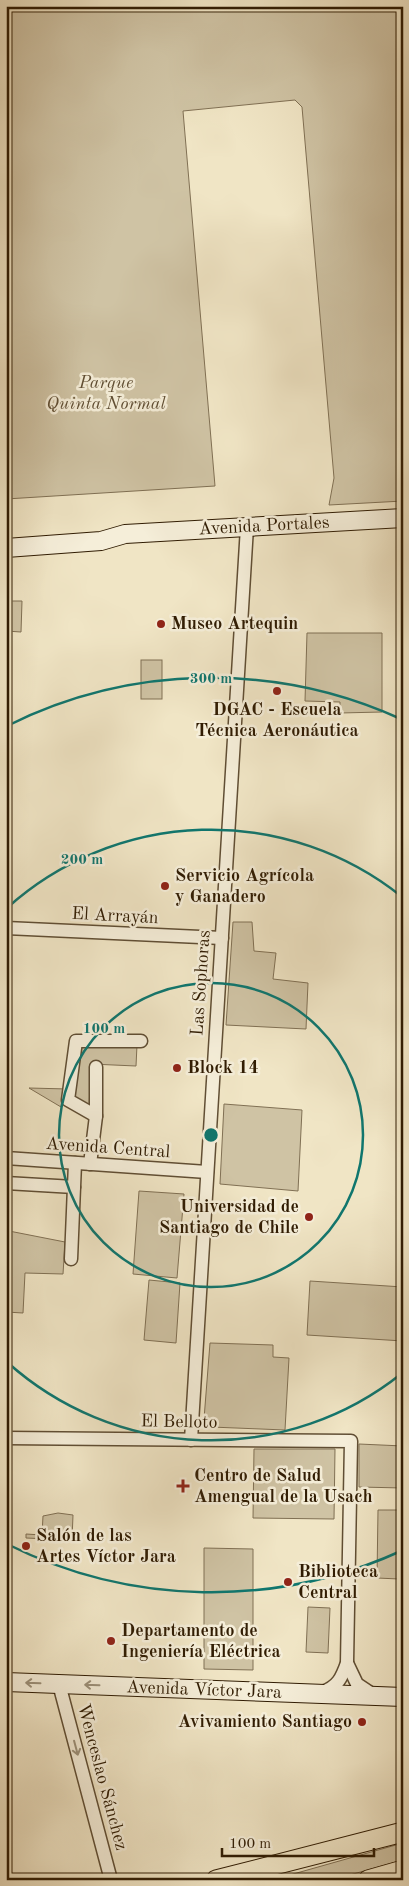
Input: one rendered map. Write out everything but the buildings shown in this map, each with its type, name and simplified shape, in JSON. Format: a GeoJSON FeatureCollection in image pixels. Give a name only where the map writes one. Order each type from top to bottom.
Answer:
{"type":"FeatureCollection","features":[{"type":"Feature","properties":{"kind":"main road","name":"Avenida Portales"},"geometry":{"type":"LineString","coordinates":[[6,536],[100,530],[125,534],[403,518]]}},
{"type":"Feature","properties":{"kind":"main road","name":"Avenida Portales"},"geometry":{"type":"LineString","coordinates":[[6,548],[101,541],[125,534]]}},
{"type":"Feature","properties":{"kind":"main road","name":"Avenida Víctor Jara"},"geometry":{"type":"LineString","coordinates":[[6,1682],[403,1697]]}},
{"type":"Feature","properties":{"kind":"main road"},"geometry":{"type":"LineString","coordinates":[[216,1880],[241,1876],[403,1832]]}},
{"type":"Feature","properties":{"kind":"main road"},"geometry":{"type":"LineString","coordinates":[[368,1880],[403,1870]]}},
{"type":"Feature","properties":{"kind":"street","name":"Las Sophoras"},"geometry":{"type":"LineString","coordinates":[[191,1440],[247,527]]}},
{"type":"Feature","properties":{"kind":"street","name":"El Arrayán"},"geometry":{"type":"LineString","coordinates":[[6,928],[222,938]]}},
{"type":"Feature","properties":{"kind":"street"},"geometry":{"type":"LineString","coordinates":[[96,1116],[68,1100],[76,1041],[141,1041]]}},
{"type":"Feature","properties":{"kind":"street"},"geometry":{"type":"LineString","coordinates":[[90,1164],[96,1116],[96,1067]]}},
{"type":"Feature","properties":{"kind":"street","name":"Avenida Central"},"geometry":{"type":"LineString","coordinates":[[6,1158],[207,1172]]}},
{"type":"Feature","properties":{"kind":"street"},"geometry":{"type":"LineString","coordinates":[[71,1260],[75,1163]]}},
{"type":"Feature","properties":{"kind":"street"},"geometry":{"type":"LineString","coordinates":[[6,1182],[74,1187]]}},
{"type":"Feature","properties":{"kind":"street","name":"El Belloto"},"geometry":{"type":"LineString","coordinates":[[6,1438],[351,1442],[347,1663]]}},
{"type":"Feature","properties":{"kind":"street"},"geometry":{"type":"LineString","coordinates":[[318,1694],[340,1682],[347,1663]]}},
{"type":"Feature","properties":{"kind":"street"},"geometry":{"type":"LineString","coordinates":[[347,1663],[357,1684],[375,1696]]}},
{"type":"Feature","properties":{"kind":"street","name":"Wenceslao Sánchez"},"geometry":{"type":"LineString","coordinates":[[59,1684],[111,1880]]}},
{"type":"Feature","properties":{"kind":"green space","name":"Parque Quinta Normal"},"geometry":{"type":"Polygon","coordinates":[[[6,6],[403,6],[403,501],[329,505],[334,478],[302,107],[295,100],[183,111],[215,486],[6,499],[6,6]]]}},
{"type":"Feature","properties":{"kind":"green space"},"geometry":{"type":"Polygon","coordinates":[[[7,601],[22,601],[21,632],[6,631],[7,601]]]}},
{"type":"Feature","properties":{"kind":"green space"},"geometry":{"type":"Polygon","coordinates":[[[307,633],[382,633],[382,712],[340,713],[340,702],[305,701],[307,633]]]}},
{"type":"Feature","properties":{"kind":"green space"},"geometry":{"type":"Polygon","coordinates":[[[141,660],[162,660],[162,699],[141,699],[141,660]]]}},
{"type":"Feature","properties":{"kind":"green space"},"geometry":{"type":"Polygon","coordinates":[[[233,922],[252,922],[254,951],[276,953],[273,979],[308,983],[306,1029],[226,1025],[233,922]]]}},
{"type":"Feature","properties":{"kind":"green space"},"geometry":{"type":"Polygon","coordinates":[[[70,1041],[137,1045],[136,1066],[91,1064],[89,1108],[62,1100],[61,1107],[29,1088],[68,1089],[70,1041]]]}},
{"type":"Feature","properties":{"kind":"green space"},"geometry":{"type":"Polygon","coordinates":[[[224,1104],[302,1110],[298,1191],[220,1184],[224,1104]]]}},
{"type":"Feature","properties":{"kind":"green space"},"geometry":{"type":"Polygon","coordinates":[[[139,1191],[184,1194],[177,1278],[133,1274],[139,1191]]]}},
{"type":"Feature","properties":{"kind":"green space"},"geometry":{"type":"Polygon","coordinates":[[[6,1199],[11,1199],[9,1231],[65,1242],[63,1274],[25,1273],[23,1313],[6,1312],[6,1199]]]}},
{"type":"Feature","properties":{"kind":"green space"},"geometry":{"type":"Polygon","coordinates":[[[149,1280],[180,1283],[176,1343],[144,1340],[149,1280]]]}},
{"type":"Feature","properties":{"kind":"green space"},"geometry":{"type":"Polygon","coordinates":[[[310,1281],[403,1287],[403,1341],[307,1335],[310,1281]]]}},
{"type":"Feature","properties":{"kind":"green space"},"geometry":{"type":"Polygon","coordinates":[[[210,1343],[273,1345],[273,1357],[289,1358],[285,1430],[211,1427],[204,1419],[210,1343]]]}},
{"type":"Feature","properties":{"kind":"green space"},"geometry":{"type":"Polygon","coordinates":[[[359,1444],[403,1446],[403,1488],[359,1487],[359,1444]]]}},
{"type":"Feature","properties":{"kind":"green space"},"geometry":{"type":"Polygon","coordinates":[[[254,1449],[335,1449],[334,1519],[253,1518],[254,1449]]]}},
{"type":"Feature","properties":{"kind":"green space"},"geometry":{"type":"Polygon","coordinates":[[[378,1510],[400,1510],[399,1579],[377,1578],[378,1510]]]}},
{"type":"Feature","properties":{"kind":"green space"},"geometry":{"type":"Polygon","coordinates":[[[58,1513],[73,1515],[72,1540],[26,1538],[26,1534],[42,1535],[43,1516],[58,1513]]]}},
{"type":"Feature","properties":{"kind":"green space"},"geometry":{"type":"Polygon","coordinates":[[[204,1548],[253,1549],[253,1670],[204,1669],[204,1548]]]}},
{"type":"Feature","properties":{"kind":"green space"},"geometry":{"type":"Polygon","coordinates":[[[308,1607],[330,1608],[328,1653],[306,1652],[308,1607]]]}},
{"type":"Feature","properties":{"kind":"green space"},"geometry":{"type":"Polygon","coordinates":[[[403,1843],[403,1860],[332,1880],[272,1880],[403,1843]]]}},
{"type":"Feature","properties":{"kind":"place","name":"Museo Artequin"},"geometry":{"type":"Point","coordinates":[161,624]}},
{"type":"Feature","properties":{"kind":"place","name":"DGAC - Escuela Técnica Aeronáutica"},"geometry":{"type":"Point","coordinates":[277,691]}},
{"type":"Feature","properties":{"kind":"place","name":"Servicio Agrícola y Ganadero"},"geometry":{"type":"Point","coordinates":[165,886]}},
{"type":"Feature","properties":{"kind":"place","name":"Block 14"},"geometry":{"type":"Point","coordinates":[177,1068]}},
{"type":"Feature","properties":{"kind":"place","name":"Universidad de Santiago de Chile"},"geometry":{"type":"Point","coordinates":[309,1217]}},
{"type":"Feature","properties":{"kind":"place","name":"Centro de Salud Amengual de la Usach"},"geometry":{"type":"Point","coordinates":[183,1486]}},
{"type":"Feature","properties":{"kind":"place","name":"Salón de las Artes Víctor Jara"},"geometry":{"type":"Point","coordinates":[26,1546]}},
{"type":"Feature","properties":{"kind":"place","name":"Biblioteca Central"},"geometry":{"type":"Point","coordinates":[288,1582]}},
{"type":"Feature","properties":{"kind":"place","name":"Departamento de Ingeniería Eléctrica"},"geometry":{"type":"Point","coordinates":[111,1641]}},
{"type":"Feature","properties":{"kind":"place","name":"Avivamiento Santiago"},"geometry":{"type":"Point","coordinates":[362,1722]}}]}
